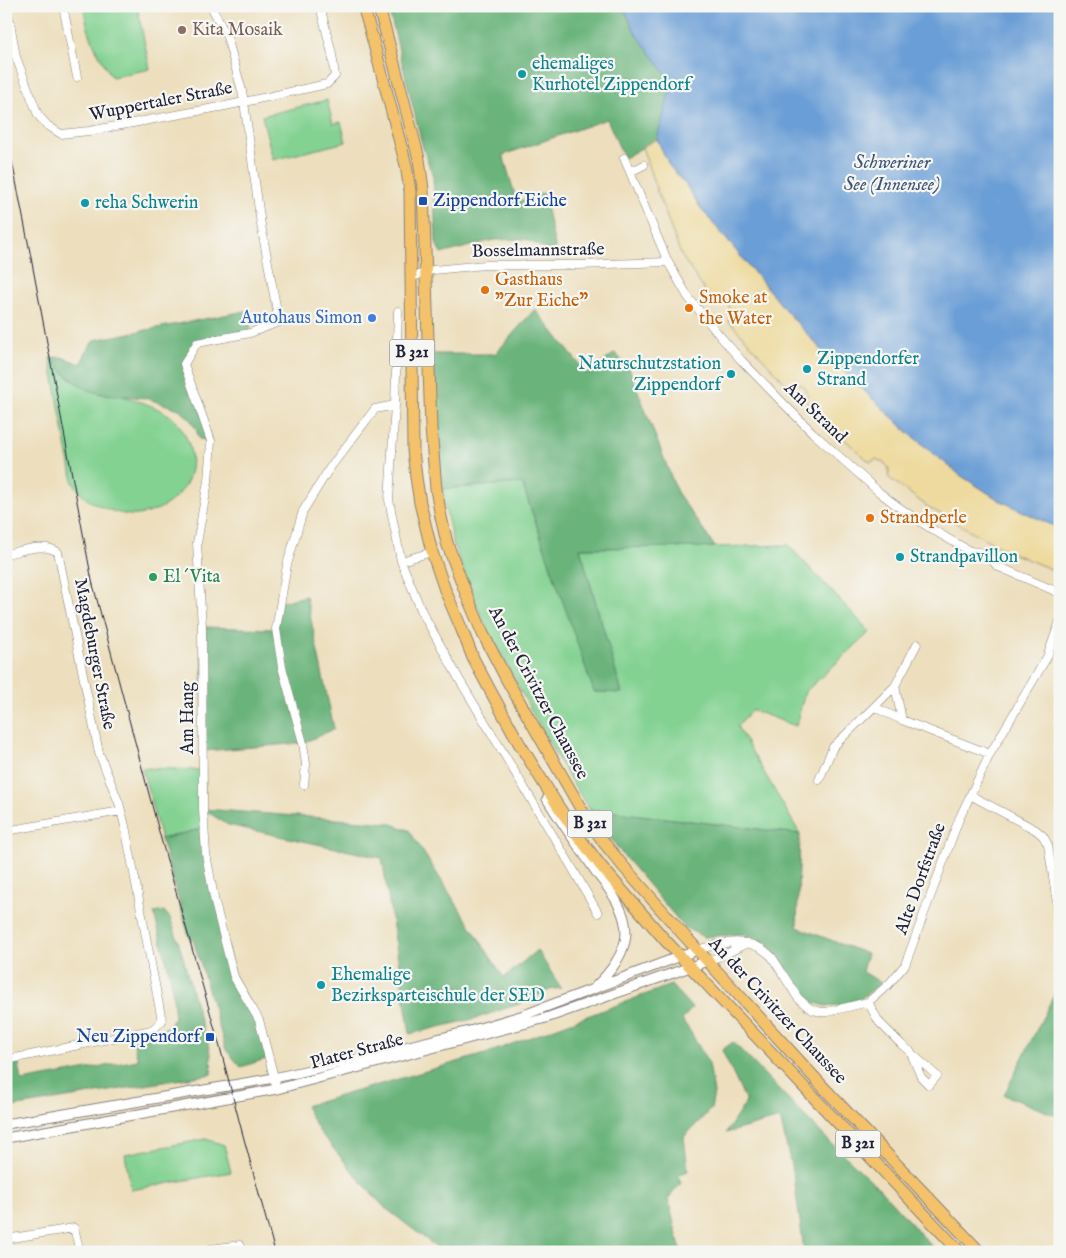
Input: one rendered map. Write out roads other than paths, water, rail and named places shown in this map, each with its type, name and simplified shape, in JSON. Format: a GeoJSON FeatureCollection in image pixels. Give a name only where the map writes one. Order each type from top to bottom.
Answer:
{"type":"FeatureCollection","features":[{"type":"Feature","properties":{"kind":"main road","name":"An der Crivitzer Chaussee"},"geometry":{"type":"LineString","coordinates":[[363,6],[406,165],[410,191],[413,450],[420,503],[432,552],[445,590],[474,658],[518,743],[578,836],[628,897],[691,967],[960,1252]]}},
{"type":"Feature","properties":{"kind":"main road","name":"An der Crivitzer Chaussee"},"geometry":{"type":"LineString","coordinates":[[378,6],[419,159],[423,195],[431,428],[436,489],[447,543],[483,634],[507,680],[584,814],[605,844],[707,961],[824,1088],[980,1252]]}},
{"type":"Feature","properties":{"kind":"street","name":"Wuppertaler Straße"},"geometry":{"type":"LineString","coordinates":[[7,6],[16,56],[38,115],[47,125],[61,134],[89,132],[244,102],[261,225],[279,322],[250,333],[197,343]]}},
{"type":"Feature","properties":{"kind":"street"},"geometry":{"type":"LineString","coordinates":[[63,6],[77,78]]}},
{"type":"Feature","properties":{"kind":"street"},"geometry":{"type":"LineString","coordinates":[[211,6],[227,38],[244,102],[327,84],[335,76],[332,54],[320,6]]}},
{"type":"Feature","properties":{"kind":"street","name":"Am Strand"},"geometry":{"type":"LineString","coordinates":[[624,158],[668,262],[688,297],[742,361],[813,433],[889,501],[919,521],[971,551],[985,554],[997,566],[1060,593]]}},
{"type":"Feature","properties":{"kind":"street"},"geometry":{"type":"LineString","coordinates":[[630,172],[644,165]]}},
{"type":"Feature","properties":{"kind":"street","name":"Bosselmannstraße"},"geometry":{"type":"LineString","coordinates":[[410,278],[433,270],[485,265],[578,265],[668,262]]}},
{"type":"Feature","properties":{"kind":"street"},"geometry":{"type":"LineString","coordinates":[[398,311],[396,405],[389,500],[401,561],[431,629],[598,914]]}},
{"type":"Feature","properties":{"kind":"street","name":"Am Hang"},"geometry":{"type":"LineString","coordinates":[[197,343],[184,364],[211,441],[208,482],[197,544],[202,627],[203,809],[206,854],[234,977],[259,1020],[277,1089]]}},
{"type":"Feature","properties":{"kind":"street"},"geometry":{"type":"LineString","coordinates":[[304,785],[306,764],[303,743],[282,666],[276,629],[287,565],[303,511],[328,469],[375,409],[396,405]]}},
{"type":"Feature","properties":{"kind":"street","name":"Magdeburger Straße"},"geometry":{"type":"LineString","coordinates":[[6,1060],[152,1030],[162,1021],[121,811],[99,753],[58,552],[52,548],[45,547],[7,554]]}},
{"type":"Feature","properties":{"kind":"street"},"geometry":{"type":"LineString","coordinates":[[401,561],[432,552]]}},
{"type":"Feature","properties":{"kind":"street","name":"Alte Dorfstraße"},"geometry":{"type":"LineString","coordinates":[[697,950],[725,943],[752,944],[772,957],[798,998],[808,1008],[822,1012],[868,1002],[888,985],[905,965],[956,827],[970,795],[990,754],[1047,657],[1060,621]]}},
{"type":"Feature","properties":{"kind":"street"},"geometry":{"type":"LineString","coordinates":[[818,780],[833,747],[895,686],[917,644]]}},
{"type":"Feature","properties":{"kind":"street"},"geometry":{"type":"LineString","coordinates":[[895,686],[902,720]]}},
{"type":"Feature","properties":{"kind":"street"},"geometry":{"type":"LineString","coordinates":[[874,707],[902,720],[990,754]]}},
{"type":"Feature","properties":{"kind":"street","name":"B 321"},"geometry":{"type":"LineString","coordinates":[[518,743],[530,771],[562,823],[618,903],[626,927],[626,936],[615,965],[593,990]]}},
{"type":"Feature","properties":{"kind":"street"},"geometry":{"type":"LineString","coordinates":[[970,795],[1036,830],[1046,839],[1059,915]]}},
{"type":"Feature","properties":{"kind":"street"},"geometry":{"type":"LineString","coordinates":[[6,831],[121,811]]}},
{"type":"Feature","properties":{"kind":"street"},"geometry":{"type":"LineString","coordinates":[[707,961],[724,955],[747,943]]}},
{"type":"Feature","properties":{"kind":"street","name":"Plater Straße"},"geometry":{"type":"LineString","coordinates":[[6,1124],[274,1078],[353,1060],[524,1015],[697,950]]}},
{"type":"Feature","properties":{"kind":"street","name":"Plater Straße"},"geometry":{"type":"LineString","coordinates":[[6,1138],[277,1089],[546,1018],[707,961]]}},
{"type":"Feature","properties":{"kind":"street"},"geometry":{"type":"LineString","coordinates":[[868,1002],[880,1022],[910,1051]]}},
{"type":"Feature","properties":{"kind":"street"},"geometry":{"type":"LineString","coordinates":[[6,1239],[74,1228],[80,1252]]}},
{"type":"Feature","properties":{"kind":"street"},"geometry":{"type":"LineString","coordinates":[[190,1252],[240,1245],[244,1252]]}},
{"type":"Feature","properties":{"kind":"water","name":"Schweriner See (Innensee)"},"geometry":{"type":"Polygon","coordinates":[[[623,6],[1060,6],[1060,529],[999,500],[960,475],[911,435],[826,355],[788,313],[702,210],[686,185],[669,165],[657,139],[670,90],[665,73],[635,32],[623,6]]]}},
{"type":"Feature","properties":{"kind":"tram line"},"geometry":{"type":"LineString","coordinates":[[6,131],[92,581],[275,1252]]}},
{"type":"Feature","properties":{"kind":"place","name":"Kita Mosaik"},"geometry":{"type":"Point","coordinates":[182,30]}},
{"type":"Feature","properties":{"kind":"place","name":"ehemaliges Kurhotel Zippendorf"},"geometry":{"type":"Point","coordinates":[522,74]}},
{"type":"Feature","properties":{"kind":"place","name":"Zippendorf Eiche"},"geometry":{"type":"Point","coordinates":[423,201]}},
{"type":"Feature","properties":{"kind":"place","name":"reha Schwerin"},"geometry":{"type":"Point","coordinates":[85,203]}},
{"type":"Feature","properties":{"kind":"place","name":"Gasthaus \"Zur Eiche\""},"geometry":{"type":"Point","coordinates":[485,290]}},
{"type":"Feature","properties":{"kind":"place","name":"Smoke at the Water"},"geometry":{"type":"Point","coordinates":[689,308]}},
{"type":"Feature","properties":{"kind":"place","name":"Autohaus Simon"},"geometry":{"type":"Point","coordinates":[372,318]}},
{"type":"Feature","properties":{"kind":"place","name":"Zippendorfer Strand"},"geometry":{"type":"Point","coordinates":[807,369]}},
{"type":"Feature","properties":{"kind":"place","name":"Naturschutzstation Zippendorf"},"geometry":{"type":"Point","coordinates":[731,374]}},
{"type":"Feature","properties":{"kind":"place","name":"Strandperle"},"geometry":{"type":"Point","coordinates":[870,518]}},
{"type":"Feature","properties":{"kind":"place","name":"Strandpavillon"},"geometry":{"type":"Point","coordinates":[900,557]}},
{"type":"Feature","properties":{"kind":"place","name":"El´Vita"},"geometry":{"type":"Point","coordinates":[153,577]}},
{"type":"Feature","properties":{"kind":"place","name":"Ehemalige Bezirksparteischule der SED"},"geometry":{"type":"Point","coordinates":[321,985]}},
{"type":"Feature","properties":{"kind":"place","name":"Neu Zippendorf"},"geometry":{"type":"Point","coordinates":[210,1037]}}]}
